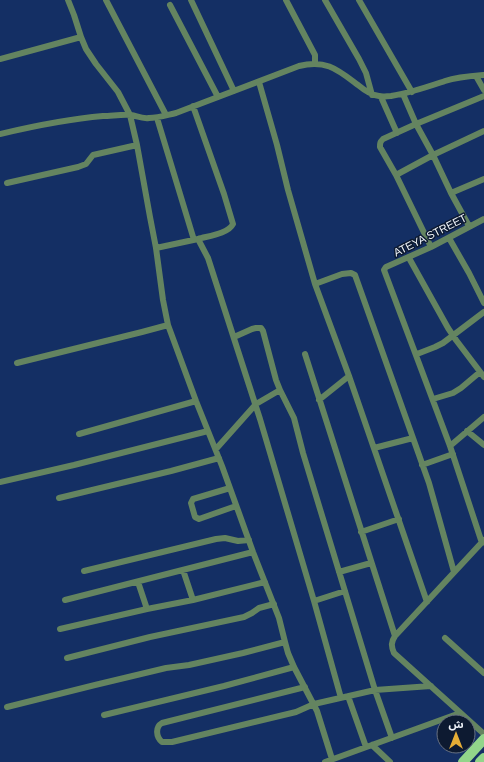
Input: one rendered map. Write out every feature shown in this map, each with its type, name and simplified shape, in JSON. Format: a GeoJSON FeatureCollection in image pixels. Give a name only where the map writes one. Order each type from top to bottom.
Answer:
{"type":"FeatureCollection","features":[{"type":"Feature","properties":{"kind":"main road"},"geometry":{"type":"LineString","coordinates":[[463,762],[484,739]]}},
{"type":"Feature","properties":{"kind":"main road"},"geometry":{"type":"LineString","coordinates":[[480,762],[484,758]]}},
{"type":"Feature","properties":{"kind":"street"},"geometry":{"type":"LineString","coordinates":[[68,0],[86,49],[118,92],[130,115],[156,248],[168,325],[274,604],[294,667],[314,704],[332,759]]}},
{"type":"Feature","properties":{"kind":"street"},"geometry":{"type":"LineString","coordinates":[[106,0],[166,115]]}},
{"type":"Feature","properties":{"kind":"street"},"geometry":{"type":"LineString","coordinates":[[191,0],[234,91]]}},
{"type":"Feature","properties":{"kind":"street"},"geometry":{"type":"LineString","coordinates":[[286,0],[315,55],[315,64]]}},
{"type":"Feature","properties":{"kind":"street"},"geometry":{"type":"LineString","coordinates":[[325,0],[366,72],[372,95]]}},
{"type":"Feature","properties":{"kind":"street"},"geometry":{"type":"LineString","coordinates":[[359,0],[412,92]]}},
{"type":"Feature","properties":{"kind":"street"},"geometry":{"type":"LineString","coordinates":[[170,5],[218,97]]}},
{"type":"Feature","properties":{"kind":"street"},"geometry":{"type":"LineString","coordinates":[[0,59],[81,37]]}},
{"type":"Feature","properties":{"kind":"street"},"geometry":{"type":"LineString","coordinates":[[0,134],[40,124],[73,119],[130,115],[140,118],[157,118],[176,113],[300,66],[315,64],[327,66],[338,71],[372,95],[381,97],[412,92],[446,81],[484,75]]}},
{"type":"Feature","properties":{"kind":"street"},"geometry":{"type":"LineString","coordinates":[[476,76],[484,90]]}},
{"type":"Feature","properties":{"kind":"street"},"geometry":{"type":"LineString","coordinates":[[259,82],[314,284],[349,376],[427,602]]}},
{"type":"Feature","properties":{"kind":"street"},"geometry":{"type":"LineString","coordinates":[[402,94],[469,226]]}},
{"type":"Feature","properties":{"kind":"street"},"geometry":{"type":"LineString","coordinates":[[430,247],[396,175],[380,147],[381,141],[416,124],[484,96]]}},
{"type":"Feature","properties":{"kind":"street"},"geometry":{"type":"LineString","coordinates":[[381,97],[397,133]]}},
{"type":"Feature","properties":{"kind":"street"},"geometry":{"type":"LineString","coordinates":[[156,248],[196,240],[229,230],[233,224],[193,106]]}},
{"type":"Feature","properties":{"kind":"street"},"geometry":{"type":"LineString","coordinates":[[157,118],[196,240],[208,258],[256,404],[341,698]]}},
{"type":"Feature","properties":{"kind":"street"},"geometry":{"type":"LineString","coordinates":[[396,175],[433,154],[484,131]]}},
{"type":"Feature","properties":{"kind":"street"},"geometry":{"type":"LineString","coordinates":[[7,183],[78,168],[86,164],[93,155],[137,145]]}},
{"type":"Feature","properties":{"kind":"street"},"geometry":{"type":"LineString","coordinates":[[451,193],[484,179]]}},
{"type":"Feature","properties":{"kind":"street","name":"ATEYA STREET"},"geometry":{"type":"LineString","coordinates":[[417,354],[384,271],[385,268],[409,258],[484,219]]}},
{"type":"Feature","properties":{"kind":"street"},"geometry":{"type":"LineString","coordinates":[[449,238],[484,302]]}},
{"type":"Feature","properties":{"kind":"street"},"geometry":{"type":"LineString","coordinates":[[409,258],[448,328],[482,375],[453,393],[433,400]]}},
{"type":"Feature","properties":{"kind":"street"},"geometry":{"type":"LineString","coordinates":[[314,284],[342,274],[351,273],[355,275],[429,483],[454,572]]}},
{"type":"Feature","properties":{"kind":"street"},"geometry":{"type":"LineString","coordinates":[[484,312],[443,343],[417,354],[483,541],[392,641],[394,653],[484,734]]}},
{"type":"Feature","properties":{"kind":"street"},"geometry":{"type":"LineString","coordinates":[[17,363],[168,325]]}},
{"type":"Feature","properties":{"kind":"street"},"geometry":{"type":"LineString","coordinates":[[234,337],[252,329],[261,328],[280,390],[294,418],[303,453],[375,690],[392,738]]}},
{"type":"Feature","properties":{"kind":"street"},"geometry":{"type":"LineString","coordinates":[[305,354],[395,636]]}},
{"type":"Feature","properties":{"kind":"street"},"geometry":{"type":"LineString","coordinates":[[319,400],[349,376]]}},
{"type":"Feature","properties":{"kind":"street"},"geometry":{"type":"LineString","coordinates":[[216,449],[256,404],[280,390]]}},
{"type":"Feature","properties":{"kind":"street"},"geometry":{"type":"LineString","coordinates":[[79,434],[196,401]]}},
{"type":"Feature","properties":{"kind":"street"},"geometry":{"type":"LineString","coordinates":[[450,446],[484,417]]}},
{"type":"Feature","properties":{"kind":"street"},"geometry":{"type":"LineString","coordinates":[[0,482],[208,431]]}},
{"type":"Feature","properties":{"kind":"street"},"geometry":{"type":"LineString","coordinates":[[467,431],[484,445]]}},
{"type":"Feature","properties":{"kind":"street"},"geometry":{"type":"LineString","coordinates":[[374,448],[413,438]]}},
{"type":"Feature","properties":{"kind":"street"},"geometry":{"type":"LineString","coordinates":[[422,465],[453,454]]}},
{"type":"Feature","properties":{"kind":"street"},"geometry":{"type":"LineString","coordinates":[[59,498],[219,458]]}},
{"type":"Feature","properties":{"kind":"street"},"geometry":{"type":"LineString","coordinates":[[230,488],[193,499],[191,503],[195,517],[199,519],[236,506]]}},
{"type":"Feature","properties":{"kind":"street"},"geometry":{"type":"LineString","coordinates":[[361,532],[399,519]]}},
{"type":"Feature","properties":{"kind":"street"},"geometry":{"type":"LineString","coordinates":[[84,571],[220,538],[238,541],[249,540]]}},
{"type":"Feature","properties":{"kind":"street"},"geometry":{"type":"LineString","coordinates":[[64,600],[253,552]]}},
{"type":"Feature","properties":{"kind":"street"},"geometry":{"type":"LineString","coordinates":[[339,572],[371,563]]}},
{"type":"Feature","properties":{"kind":"street"},"geometry":{"type":"LineString","coordinates":[[183,570],[193,600]]}},
{"type":"Feature","properties":{"kind":"street"},"geometry":{"type":"LineString","coordinates":[[138,582],[147,609]]}},
{"type":"Feature","properties":{"kind":"street"},"geometry":{"type":"LineString","coordinates":[[60,629],[193,600],[265,582]]}},
{"type":"Feature","properties":{"kind":"street"},"geometry":{"type":"LineString","coordinates":[[314,601],[345,591]]}},
{"type":"Feature","properties":{"kind":"street"},"geometry":{"type":"LineString","coordinates":[[67,658],[150,637],[244,617],[252,614],[259,608],[274,604]]}},
{"type":"Feature","properties":{"kind":"street"},"geometry":{"type":"LineString","coordinates":[[445,638],[484,673]]}},
{"type":"Feature","properties":{"kind":"street"},"geometry":{"type":"LineString","coordinates":[[7,707],[166,668],[189,665],[244,653],[285,642]]}},
{"type":"Feature","properties":{"kind":"street"},"geometry":{"type":"LineString","coordinates":[[104,715],[224,686],[294,667]]}},
{"type":"Feature","properties":{"kind":"street"},"geometry":{"type":"LineString","coordinates":[[305,687],[162,723],[158,725],[157,728],[158,738],[162,742],[172,742],[296,712],[314,704],[375,690],[431,686]]}},
{"type":"Feature","properties":{"kind":"street"},"geometry":{"type":"LineString","coordinates":[[348,696],[369,746],[390,762]]}},
{"type":"Feature","properties":{"kind":"street"},"geometry":{"type":"LineString","coordinates":[[325,762],[460,713]]}}]}
